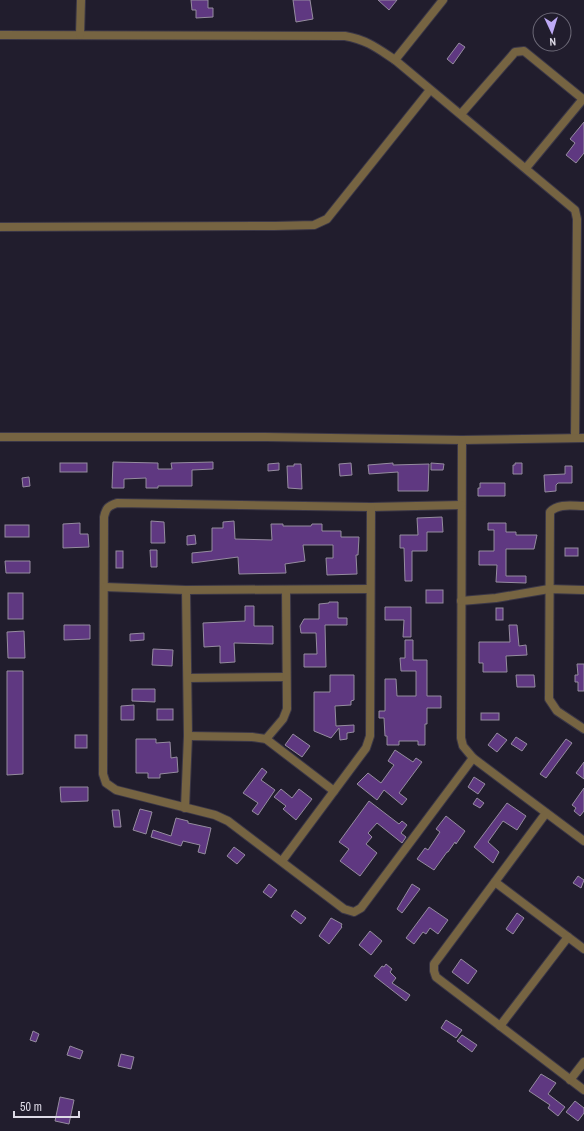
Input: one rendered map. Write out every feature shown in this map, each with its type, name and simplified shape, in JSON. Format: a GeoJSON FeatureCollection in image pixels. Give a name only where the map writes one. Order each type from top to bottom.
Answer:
{"type":"FeatureCollection","features":[{"type":"Feature","properties":{"kind":"street"},"geometry":{"type":"LineString","coordinates":[[80,35],[81,0]]}},
{"type":"Feature","properties":{"kind":"street"},"geometry":{"type":"LineString","coordinates":[[395,60],[443,0]]}},
{"type":"Feature","properties":{"kind":"street"},"geometry":{"type":"LineString","coordinates":[[0,35],[345,36],[370,42],[395,60],[461,114],[575,210],[577,219],[580,382],[575,438]]}},
{"type":"Feature","properties":{"kind":"street"},"geometry":{"type":"LineString","coordinates":[[461,114],[515,52],[519,50],[524,51],[584,99],[526,168]]}},
{"type":"Feature","properties":{"kind":"street"},"geometry":{"type":"LineString","coordinates":[[0,227],[267,226],[320,223],[327,219],[430,90]]}},
{"type":"Feature","properties":{"kind":"street"},"geometry":{"type":"LineString","coordinates":[[0,437],[236,437],[462,440],[584,438]]}},
{"type":"Feature","properties":{"kind":"street"},"geometry":{"type":"LineString","coordinates":[[462,440],[461,738],[463,746],[473,758],[584,840]]}},
{"type":"Feature","properties":{"kind":"street"},"geometry":{"type":"LineString","coordinates":[[461,505],[371,507],[117,503],[110,505],[106,509],[104,517],[105,587],[103,774],[106,783],[116,790],[214,815],[228,821],[344,909],[354,912],[361,908],[473,758]]}},
{"type":"Feature","properties":{"kind":"street"},"geometry":{"type":"LineString","coordinates":[[584,506],[554,507],[550,512],[549,589],[549,699],[557,711],[584,729]]}},
{"type":"Feature","properties":{"kind":"street"},"geometry":{"type":"LineString","coordinates":[[282,861],[366,748],[370,736],[371,507]]}},
{"type":"Feature","properties":{"kind":"street"},"geometry":{"type":"LineString","coordinates":[[105,587],[186,590],[370,589]]}},
{"type":"Feature","properties":{"kind":"street"},"geometry":{"type":"LineString","coordinates":[[461,600],[496,598],[549,589],[584,590]]}},
{"type":"Feature","properties":{"kind":"street"},"geometry":{"type":"LineString","coordinates":[[185,808],[188,736],[186,590]]}},
{"type":"Feature","properties":{"kind":"street"},"geometry":{"type":"LineString","coordinates":[[266,740],[283,719],[287,709],[286,590]]}},
{"type":"Feature","properties":{"kind":"street"},"geometry":{"type":"LineString","coordinates":[[188,678],[286,677]]}},
{"type":"Feature","properties":{"kind":"street"},"geometry":{"type":"LineString","coordinates":[[188,736],[252,737],[266,740],[334,791]]}},
{"type":"Feature","properties":{"kind":"street"},"geometry":{"type":"LineString","coordinates":[[546,813],[434,964],[434,971],[436,977],[584,1090]]}},
{"type":"Feature","properties":{"kind":"street"},"geometry":{"type":"LineString","coordinates":[[495,882],[584,949]]}},
{"type":"Feature","properties":{"kind":"street"},"geometry":{"type":"LineString","coordinates":[[500,1026],[568,937]]}},
{"type":"Feature","properties":{"kind":"street"},"geometry":{"type":"LineString","coordinates":[[570,1080],[584,1062]]}},
{"type":"Feature","properties":{"kind":"building"},"geometry":{"type":"Polygon","coordinates":[[[191,0],[208,0],[208,8],[213,8],[213,17],[196,18],[196,10],[192,10],[191,0]]]}},
{"type":"Feature","properties":{"kind":"building"},"geometry":{"type":"Polygon","coordinates":[[[293,0],[310,0],[313,19],[296,22],[293,0]]]}},
{"type":"Feature","properties":{"kind":"building"},"geometry":{"type":"Polygon","coordinates":[[[378,0],[397,0],[389,10],[378,0]]]}},
{"type":"Feature","properties":{"kind":"building"},"geometry":{"type":"Polygon","coordinates":[[[459,43],[465,47],[453,64],[447,59],[459,43]]]}},
{"type":"Feature","properties":{"kind":"building"},"geometry":{"type":"Polygon","coordinates":[[[584,122],[584,153],[576,163],[566,155],[575,143],[570,139],[584,122]]]}},
{"type":"Feature","properties":{"kind":"building"},"geometry":{"type":"Polygon","coordinates":[[[113,462],[158,463],[158,469],[172,469],[171,463],[213,462],[213,469],[192,470],[192,486],[158,486],[158,488],[146,488],[146,478],[124,479],[124,488],[112,488],[113,462]]]}},
{"type":"Feature","properties":{"kind":"building"},"geometry":{"type":"Polygon","coordinates":[[[60,463],[87,463],[87,472],[60,472],[60,463]]]}},
{"type":"Feature","properties":{"kind":"building"},"geometry":{"type":"Polygon","coordinates":[[[279,463],[279,470],[268,471],[268,464],[279,463]]]}},
{"type":"Feature","properties":{"kind":"building"},"geometry":{"type":"Polygon","coordinates":[[[351,463],[352,475],[340,476],[339,464],[351,463]]]}},
{"type":"Feature","properties":{"kind":"building"},"geometry":{"type":"Polygon","coordinates":[[[393,463],[393,465],[429,464],[428,491],[398,491],[398,472],[369,474],[368,465],[393,463]]]}},
{"type":"Feature","properties":{"kind":"building"},"geometry":{"type":"Polygon","coordinates":[[[431,463],[444,464],[443,470],[431,470],[431,463]]]}},
{"type":"Feature","properties":{"kind":"building"},"geometry":{"type":"Polygon","coordinates":[[[515,463],[522,463],[522,474],[513,474],[513,465],[515,465],[515,463]]]}},
{"type":"Feature","properties":{"kind":"building"},"geometry":{"type":"Polygon","coordinates":[[[294,464],[301,464],[302,489],[288,488],[287,466],[294,466],[294,464]]]}},
{"type":"Feature","properties":{"kind":"building"},"geometry":{"type":"Polygon","coordinates":[[[565,466],[572,466],[572,483],[558,483],[556,485],[556,491],[545,492],[544,475],[565,474],[565,466]]]}},
{"type":"Feature","properties":{"kind":"building"},"geometry":{"type":"Polygon","coordinates":[[[29,477],[30,486],[23,487],[22,478],[29,477]]]}},
{"type":"Feature","properties":{"kind":"building"},"geometry":{"type":"Polygon","coordinates":[[[480,483],[505,483],[505,496],[478,496],[478,488],[480,488],[480,483]]]}},
{"type":"Feature","properties":{"kind":"building"},"geometry":{"type":"Polygon","coordinates":[[[442,517],[443,532],[427,532],[427,551],[412,551],[412,581],[405,581],[404,548],[400,548],[400,535],[418,535],[417,518],[442,517]]]}},
{"type":"Feature","properties":{"kind":"building"},"geometry":{"type":"Polygon","coordinates":[[[151,521],[164,522],[165,543],[151,543],[151,521]]]}},
{"type":"Feature","properties":{"kind":"building"},"geometry":{"type":"Polygon","coordinates":[[[234,521],[235,539],[272,540],[271,524],[283,524],[283,526],[311,526],[312,524],[322,524],[322,531],[341,531],[341,537],[359,537],[358,555],[356,555],[357,574],[327,575],[326,558],[333,558],[333,545],[303,545],[305,561],[285,564],[286,573],[239,574],[238,557],[192,563],[192,553],[212,551],[212,528],[223,528],[223,522],[234,521]]]}},
{"type":"Feature","properties":{"kind":"building"},"geometry":{"type":"Polygon","coordinates":[[[80,523],[80,534],[88,534],[89,547],[63,548],[63,524],[80,523]]]}},
{"type":"Feature","properties":{"kind":"building"},"geometry":{"type":"Polygon","coordinates":[[[488,523],[506,523],[506,532],[516,532],[516,535],[537,535],[534,549],[506,549],[506,576],[526,576],[526,583],[496,582],[497,565],[479,565],[479,551],[494,551],[494,530],[488,530],[488,523]]]}},
{"type":"Feature","properties":{"kind":"building"},"geometry":{"type":"Polygon","coordinates":[[[5,525],[29,525],[29,537],[5,537],[5,525]]]}},
{"type":"Feature","properties":{"kind":"building"},"geometry":{"type":"Polygon","coordinates":[[[195,535],[196,544],[187,545],[187,536],[195,535]]]}},
{"type":"Feature","properties":{"kind":"building"},"geometry":{"type":"Polygon","coordinates":[[[565,548],[578,548],[578,556],[565,556],[565,548]]]}},
{"type":"Feature","properties":{"kind":"building"},"geometry":{"type":"Polygon","coordinates":[[[150,550],[157,550],[157,567],[151,567],[150,550]]]}},
{"type":"Feature","properties":{"kind":"building"},"geometry":{"type":"Polygon","coordinates":[[[116,551],[123,551],[123,568],[116,568],[116,551]]]}},
{"type":"Feature","properties":{"kind":"building"},"geometry":{"type":"Polygon","coordinates":[[[5,561],[30,561],[30,573],[6,573],[5,561]]]}},
{"type":"Feature","properties":{"kind":"building"},"geometry":{"type":"Polygon","coordinates":[[[426,590],[443,590],[443,603],[426,603],[426,590]]]}},
{"type":"Feature","properties":{"kind":"building"},"geometry":{"type":"Polygon","coordinates":[[[8,593],[23,593],[23,619],[8,619],[8,593]]]}},
{"type":"Feature","properties":{"kind":"building"},"geometry":{"type":"Polygon","coordinates":[[[338,602],[338,618],[347,618],[347,625],[325,625],[326,667],[304,667],[304,654],[317,654],[316,633],[301,633],[300,626],[304,619],[319,619],[319,604],[338,602]]]}},
{"type":"Feature","properties":{"kind":"building"},"geometry":{"type":"Polygon","coordinates":[[[245,606],[254,606],[254,626],[273,626],[273,644],[234,643],[235,662],[220,663],[220,646],[204,647],[203,623],[245,621],[245,606]]]}},
{"type":"Feature","properties":{"kind":"building"},"geometry":{"type":"Polygon","coordinates":[[[385,607],[411,607],[411,637],[403,637],[404,620],[385,620],[385,607]]]}},
{"type":"Feature","properties":{"kind":"building"},"geometry":{"type":"Polygon","coordinates":[[[496,608],[503,608],[503,620],[496,620],[496,608]]]}},
{"type":"Feature","properties":{"kind":"building"},"geometry":{"type":"Polygon","coordinates":[[[64,625],[90,625],[90,639],[64,640],[64,625]]]}},
{"type":"Feature","properties":{"kind":"building"},"geometry":{"type":"Polygon","coordinates":[[[509,625],[517,625],[519,646],[526,645],[527,655],[506,656],[507,672],[483,672],[483,663],[479,663],[479,642],[510,642],[509,625]]]}},
{"type":"Feature","properties":{"kind":"building"},"geometry":{"type":"Polygon","coordinates":[[[24,631],[25,658],[8,658],[7,632],[24,631]]]}},
{"type":"Feature","properties":{"kind":"building"},"geometry":{"type":"Polygon","coordinates":[[[144,633],[144,640],[130,641],[130,634],[144,633]]]}},
{"type":"Feature","properties":{"kind":"building"},"geometry":{"type":"Polygon","coordinates":[[[405,640],[413,640],[413,660],[427,660],[427,696],[441,696],[441,708],[427,708],[425,745],[418,745],[418,741],[399,741],[399,745],[387,745],[384,718],[379,718],[379,711],[385,711],[385,679],[396,679],[397,696],[416,696],[416,671],[401,671],[400,658],[405,658],[405,640]]]}},
{"type":"Feature","properties":{"kind":"building"},"geometry":{"type":"Polygon","coordinates":[[[153,649],[173,650],[172,666],[152,665],[153,649]]]}},
{"type":"Feature","properties":{"kind":"building"},"geometry":{"type":"Polygon","coordinates":[[[577,664],[584,664],[584,691],[578,691],[578,682],[575,682],[575,675],[578,675],[577,664]]]}},
{"type":"Feature","properties":{"kind":"building"},"geometry":{"type":"Polygon","coordinates":[[[7,671],[23,671],[23,774],[7,775],[7,671]]]}},
{"type":"Feature","properties":{"kind":"building"},"geometry":{"type":"Polygon","coordinates":[[[330,675],[354,675],[354,700],[351,701],[351,705],[335,706],[336,726],[354,725],[354,732],[347,733],[347,739],[340,740],[339,728],[331,738],[314,731],[314,692],[330,692],[330,675]]]}},
{"type":"Feature","properties":{"kind":"building"},"geometry":{"type":"Polygon","coordinates":[[[516,675],[534,675],[535,687],[517,687],[516,675]]]}},
{"type":"Feature","properties":{"kind":"building"},"geometry":{"type":"Polygon","coordinates":[[[132,689],[155,689],[155,702],[132,701],[132,689]]]}},
{"type":"Feature","properties":{"kind":"building"},"geometry":{"type":"Polygon","coordinates":[[[134,705],[134,720],[121,720],[121,706],[134,705]]]}},
{"type":"Feature","properties":{"kind":"building"},"geometry":{"type":"Polygon","coordinates":[[[157,709],[173,709],[173,720],[157,720],[157,709]]]}},
{"type":"Feature","properties":{"kind":"building"},"geometry":{"type":"Polygon","coordinates":[[[481,713],[499,713],[499,720],[481,720],[481,713]]]}},
{"type":"Feature","properties":{"kind":"building"},"geometry":{"type":"Polygon","coordinates":[[[497,733],[507,740],[497,752],[488,745],[497,733]]]}},
{"type":"Feature","properties":{"kind":"building"},"geometry":{"type":"Polygon","coordinates":[[[293,734],[310,746],[302,757],[285,745],[293,734]]]}},
{"type":"Feature","properties":{"kind":"building"},"geometry":{"type":"Polygon","coordinates":[[[75,735],[87,735],[87,748],[75,748],[75,735]]]}},
{"type":"Feature","properties":{"kind":"building"},"geometry":{"type":"Polygon","coordinates":[[[516,737],[527,744],[522,751],[511,744],[516,737]]]}},
{"type":"Feature","properties":{"kind":"building"},"geometry":{"type":"Polygon","coordinates":[[[136,739],[156,739],[156,743],[170,742],[171,758],[177,757],[178,772],[160,774],[160,778],[148,778],[148,773],[136,773],[136,739]]]}},
{"type":"Feature","properties":{"kind":"building"},"geometry":{"type":"Polygon","coordinates":[[[566,739],[572,743],[546,778],[540,774],[566,739]]]}},
{"type":"Feature","properties":{"kind":"building"},"geometry":{"type":"Polygon","coordinates":[[[395,750],[413,762],[416,758],[422,762],[399,793],[407,799],[402,805],[384,790],[377,800],[357,784],[368,773],[381,783],[394,765],[388,761],[395,750]]]}},
{"type":"Feature","properties":{"kind":"building"},"geometry":{"type":"Polygon","coordinates":[[[584,762],[584,779],[576,773],[584,762]]]}},
{"type":"Feature","properties":{"kind":"building"},"geometry":{"type":"Polygon","coordinates":[[[262,768],[267,772],[261,780],[275,790],[258,815],[252,811],[258,803],[243,793],[262,768]]]}},
{"type":"Feature","properties":{"kind":"building"},"geometry":{"type":"Polygon","coordinates":[[[474,777],[485,784],[478,794],[468,787],[474,777]]]}},
{"type":"Feature","properties":{"kind":"building"},"geometry":{"type":"Polygon","coordinates":[[[60,787],[88,787],[88,801],[61,802],[60,787]]]}},
{"type":"Feature","properties":{"kind":"building"},"geometry":{"type":"Polygon","coordinates":[[[584,788],[584,811],[580,816],[574,811],[576,808],[572,805],[584,788]]]}},
{"type":"Feature","properties":{"kind":"building"},"geometry":{"type":"Polygon","coordinates":[[[281,789],[292,798],[299,789],[312,799],[296,820],[283,809],[286,806],[274,797],[281,789]]]}},
{"type":"Feature","properties":{"kind":"building"},"geometry":{"type":"Polygon","coordinates":[[[477,798],[484,803],[480,808],[473,804],[477,798]]]}},
{"type":"Feature","properties":{"kind":"building"},"geometry":{"type":"Polygon","coordinates":[[[369,801],[399,824],[402,821],[407,825],[401,833],[406,837],[402,843],[377,823],[368,833],[372,837],[366,844],[377,853],[360,876],[340,861],[349,849],[339,842],[369,801]]]}},
{"type":"Feature","properties":{"kind":"building"},"geometry":{"type":"Polygon","coordinates":[[[507,803],[526,816],[517,830],[503,821],[488,842],[499,852],[493,863],[474,847],[507,803]]]}},
{"type":"Feature","properties":{"kind":"building"},"geometry":{"type":"Polygon","coordinates":[[[140,809],[152,812],[146,834],[133,830],[140,809]]]}},
{"type":"Feature","properties":{"kind":"building"},"geometry":{"type":"Polygon","coordinates":[[[112,810],[119,810],[121,827],[114,827],[112,810]]]}},
{"type":"Feature","properties":{"kind":"building"},"geometry":{"type":"Polygon","coordinates":[[[446,816],[465,831],[434,870],[417,859],[425,848],[428,850],[440,832],[436,829],[446,816]]]}},
{"type":"Feature","properties":{"kind":"building"},"geometry":{"type":"Polygon","coordinates":[[[176,818],[188,821],[188,823],[211,828],[205,854],[198,852],[200,845],[183,841],[181,846],[151,837],[153,830],[171,836],[176,818]]]}},
{"type":"Feature","properties":{"kind":"building"},"geometry":{"type":"Polygon","coordinates":[[[234,847],[245,855],[237,864],[227,856],[234,847]]]}},
{"type":"Feature","properties":{"kind":"building"},"geometry":{"type":"Polygon","coordinates":[[[578,876],[584,880],[581,888],[573,883],[578,876]]]}},
{"type":"Feature","properties":{"kind":"building"},"geometry":{"type":"Polygon","coordinates":[[[269,884],[277,890],[271,898],[263,892],[269,884]]]}},
{"type":"Feature","properties":{"kind":"building"},"geometry":{"type":"Polygon","coordinates":[[[412,884],[420,889],[402,913],[397,909],[412,884]]]}},
{"type":"Feature","properties":{"kind":"building"},"geometry":{"type":"Polygon","coordinates":[[[429,907],[448,920],[438,934],[430,928],[426,934],[423,932],[414,944],[406,938],[429,907]]]}},
{"type":"Feature","properties":{"kind":"building"},"geometry":{"type":"Polygon","coordinates":[[[295,910],[306,918],[301,924],[291,916],[295,910]]]}},
{"type":"Feature","properties":{"kind":"building"},"geometry":{"type":"Polygon","coordinates":[[[517,913],[524,918],[513,934],[506,929],[517,913]]]}},
{"type":"Feature","properties":{"kind":"building"},"geometry":{"type":"Polygon","coordinates":[[[331,918],[342,924],[342,927],[329,944],[319,936],[331,918]]]}},
{"type":"Feature","properties":{"kind":"building"},"geometry":{"type":"Polygon","coordinates":[[[370,931],[382,941],[371,955],[359,945],[370,931]]]}},
{"type":"Feature","properties":{"kind":"building"},"geometry":{"type":"Polygon","coordinates":[[[461,959],[477,971],[468,984],[452,972],[461,959]]]}},
{"type":"Feature","properties":{"kind":"building"},"geometry":{"type":"Polygon","coordinates":[[[386,964],[392,969],[390,972],[396,978],[392,983],[410,995],[406,1001],[374,976],[382,966],[384,967],[386,964]]]}},
{"type":"Feature","properties":{"kind":"building"},"geometry":{"type":"Polygon","coordinates":[[[446,1020],[462,1030],[456,1038],[441,1028],[446,1020]]]}},
{"type":"Feature","properties":{"kind":"building"},"geometry":{"type":"Polygon","coordinates":[[[33,1031],[39,1034],[36,1042],[30,1040],[33,1031]]]}},
{"type":"Feature","properties":{"kind":"building"},"geometry":{"type":"Polygon","coordinates":[[[462,1035],[477,1045],[472,1052],[457,1041],[462,1035]]]}},
{"type":"Feature","properties":{"kind":"building"},"geometry":{"type":"Polygon","coordinates":[[[70,1046],[83,1051],[80,1059],[67,1055],[70,1046]]]}},
{"type":"Feature","properties":{"kind":"building"},"geometry":{"type":"Polygon","coordinates":[[[121,1054],[134,1057],[131,1069],[118,1066],[121,1054]]]}},
{"type":"Feature","properties":{"kind":"building"},"geometry":{"type":"Polygon","coordinates":[[[541,1074],[556,1083],[548,1094],[565,1107],[558,1116],[548,1108],[550,1105],[529,1091],[541,1074]]]}},
{"type":"Feature","properties":{"kind":"building"},"geometry":{"type":"Polygon","coordinates":[[[60,1097],[74,1100],[69,1124],[55,1121],[60,1097]]]}},
{"type":"Feature","properties":{"kind":"building"},"geometry":{"type":"Polygon","coordinates":[[[575,1101],[584,1108],[584,1113],[578,1121],[566,1112],[575,1101]]]}}]}
